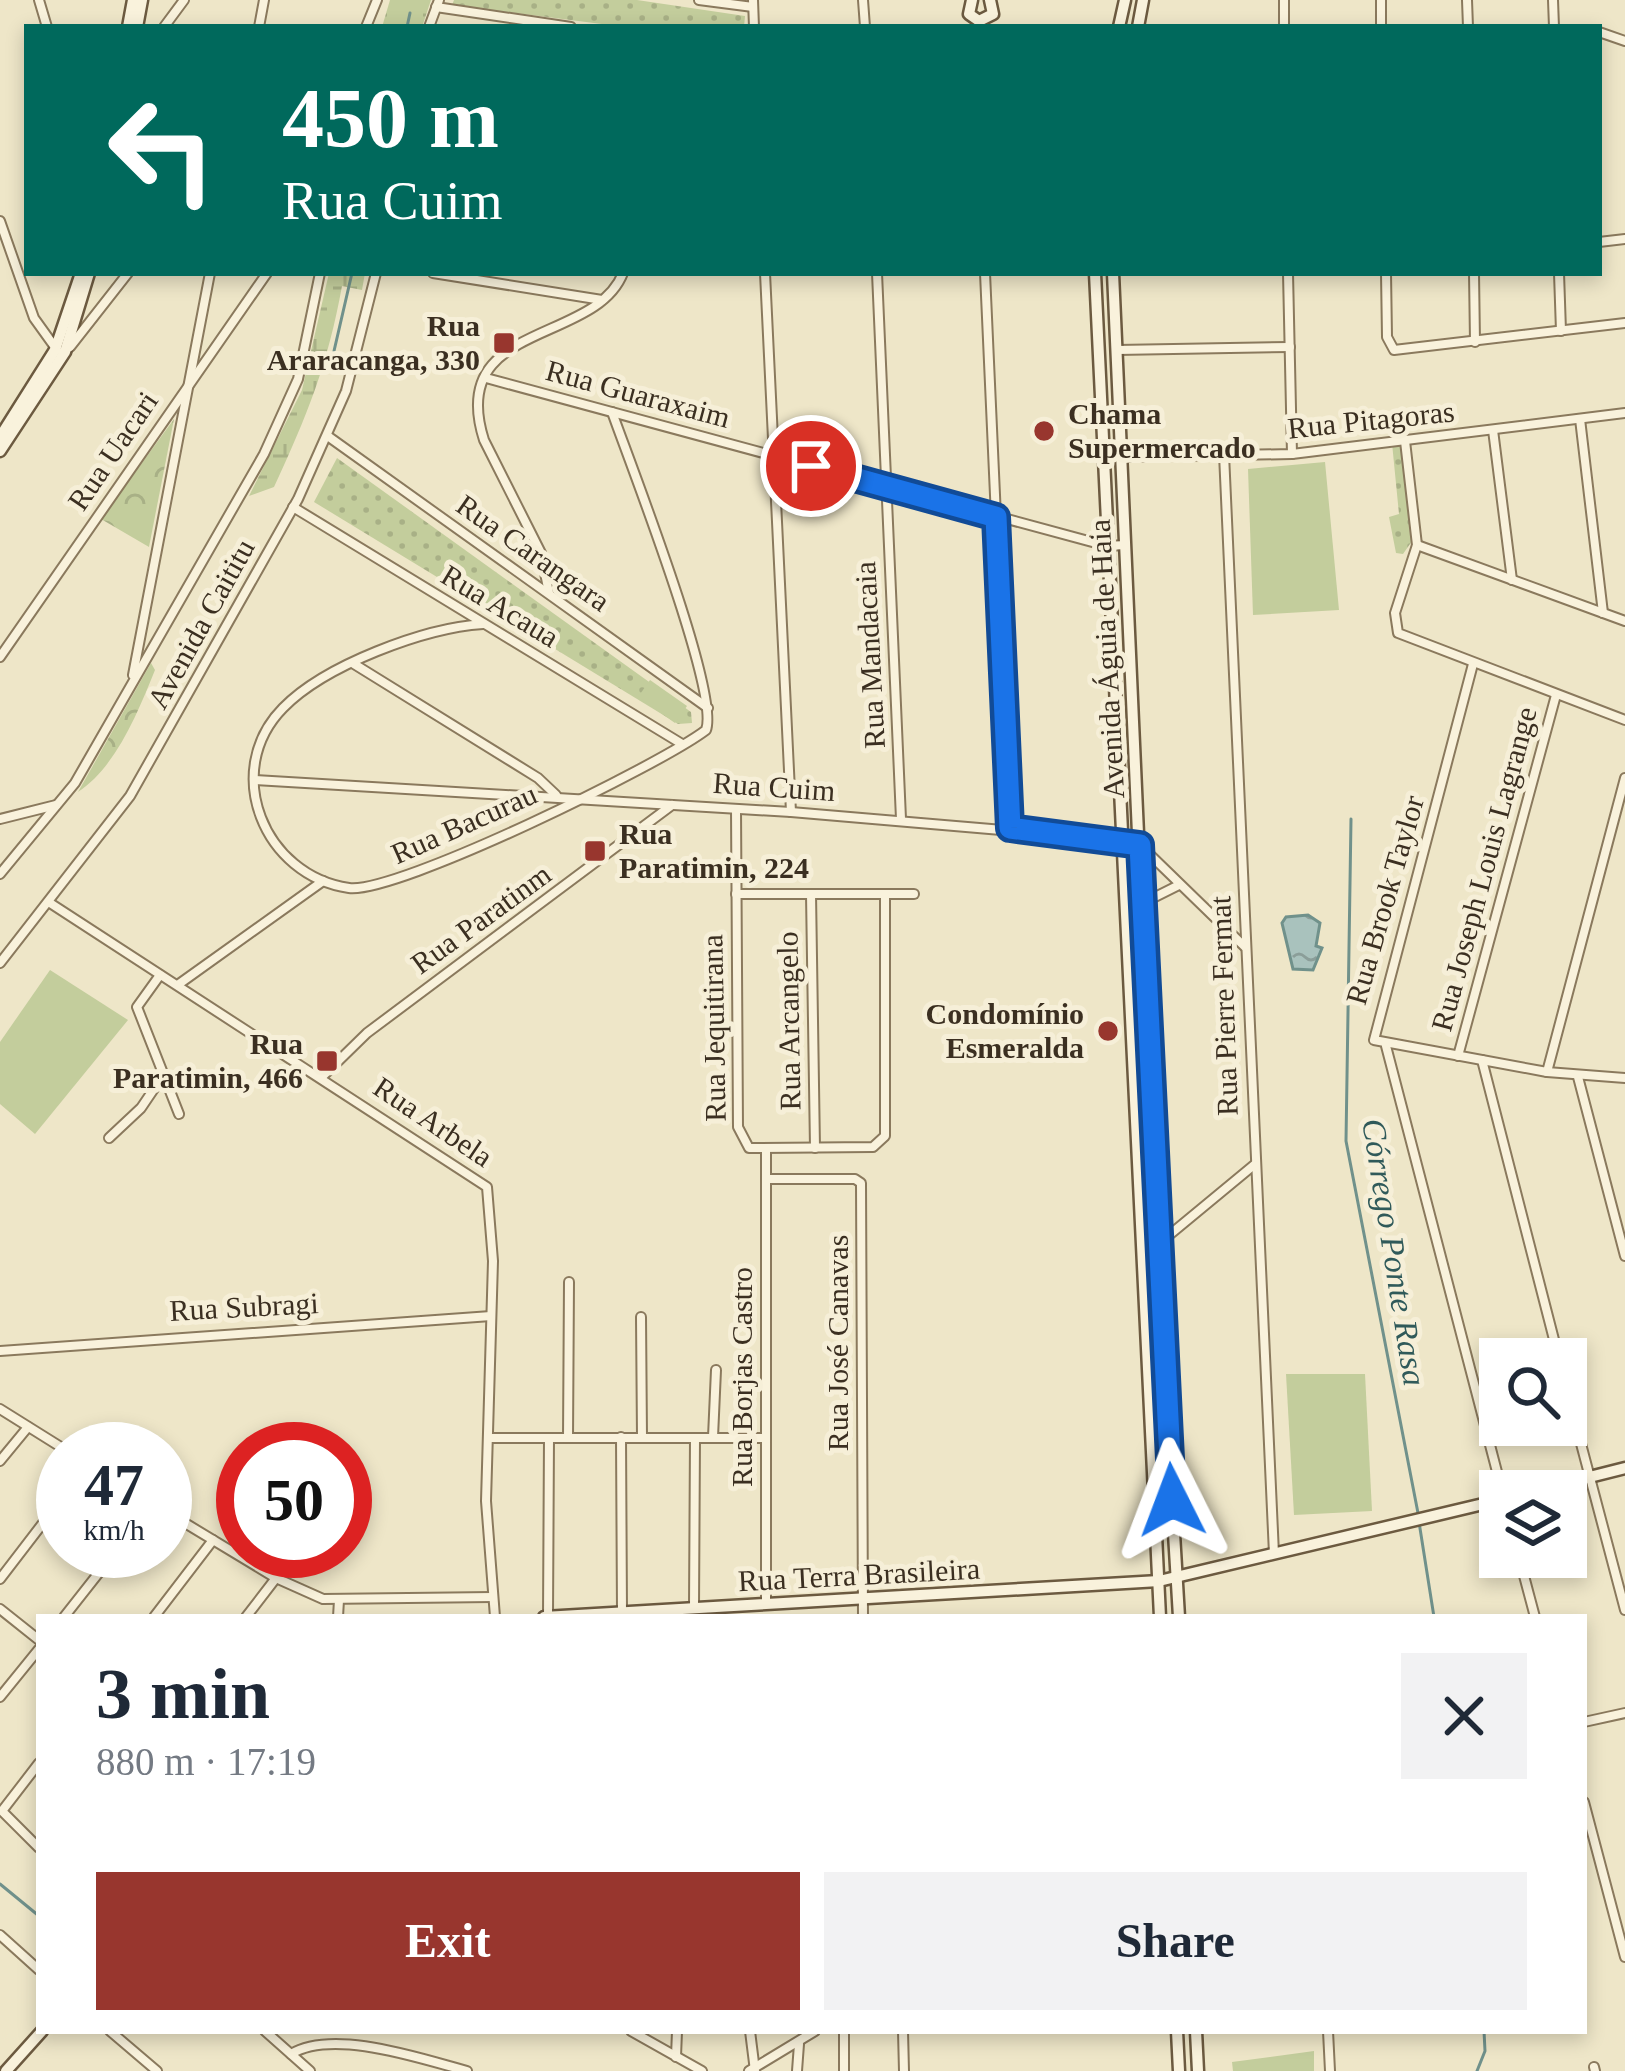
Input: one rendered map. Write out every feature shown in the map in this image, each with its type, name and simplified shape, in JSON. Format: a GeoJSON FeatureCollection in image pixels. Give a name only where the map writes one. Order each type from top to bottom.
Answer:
{"type":"FeatureCollection","features":[{"type":"Feature","properties":{"kind":"main road"},"geometry":{"type":"LineString","coordinates":[[0,452],[60,351],[84,276]]}},
{"type":"Feature","properties":{"kind":"main road","name":"Avenida Águia de Haia"},"geometry":{"type":"LineString","coordinates":[[1096,276],[1119,840],[1160,1614]]}},
{"type":"Feature","properties":{"kind":"main road","name":"Avenida Águia de Haia"},"geometry":{"type":"LineString","coordinates":[[1113,276],[1154,1208],[1179,1614]]}},
{"type":"Feature","properties":{"kind":"main road"},"geometry":{"type":"LineString","coordinates":[[0,437],[60,351]]}},
{"type":"Feature","properties":{"kind":"main road"},"geometry":{"type":"LineString","coordinates":[[1137,1198],[1145,1210],[1154,1208]]}},
{"type":"Feature","properties":{"kind":"main road"},"geometry":{"type":"LineString","coordinates":[[1589,1476],[1625,1468]]}},
{"type":"Feature","properties":{"kind":"main road","name":"Rua Terra Brasileira"},"geometry":{"type":"LineString","coordinates":[[596,1614],[694,1608],[717,1612],[766,1604],[1177,1579],[1479,1505]]}},
{"type":"Feature","properties":{"kind":"main road"},"geometry":{"type":"LineString","coordinates":[[6,2071],[39,2034]]}},
{"type":"Feature","properties":{"kind":"main road"},"geometry":{"type":"LineString","coordinates":[[1178,2034],[1179,2071]]}},
{"type":"Feature","properties":{"kind":"main road"},"geometry":{"type":"LineString","coordinates":[[1196,2034],[1198,2071]]}},
{"type":"Feature","properties":{"kind":"street"},"geometry":{"type":"LineString","coordinates":[[699,0],[753,3]]}},
{"type":"Feature","properties":{"kind":"street"},"geometry":{"type":"LineString","coordinates":[[437,4],[554,24]]}},
{"type":"Feature","properties":{"kind":"street"},"geometry":{"type":"LineString","coordinates":[[0,221],[34,318],[60,351],[125,276]]}},
{"type":"Feature","properties":{"kind":"street"},"geometry":{"type":"LineString","coordinates":[[132,682],[209,276]]}},
{"type":"Feature","properties":{"kind":"street","name":"Rua Uacari"},"geometry":{"type":"LineString","coordinates":[[0,657],[5,643],[265,276]]}},
{"type":"Feature","properties":{"kind":"street","name":"Avenida Caititu"},"geometry":{"type":"LineString","coordinates":[[0,874],[57,805],[155,645],[281,420],[298,379],[319,276]]}},
{"type":"Feature","properties":{"kind":"street","name":"Avenida Caititu"},"geometry":{"type":"LineString","coordinates":[[0,963],[50,903],[152,761],[293,508],[328,437],[358,356],[375,276]]}},
{"type":"Feature","properties":{"kind":"street"},"geometry":{"type":"LineString","coordinates":[[452,276],[604,300]]}},
{"type":"Feature","properties":{"kind":"street"},"geometry":{"type":"LineString","coordinates":[[550,594],[541,553],[478,421],[486,377],[504,351],[604,300],[621,276]]}},
{"type":"Feature","properties":{"kind":"street"},"geometry":{"type":"LineString","coordinates":[[765,276],[791,812]]}},
{"type":"Feature","properties":{"kind":"street","name":"Rua Mandacaia"},"geometry":{"type":"LineString","coordinates":[[877,276],[901,820]]}},
{"type":"Feature","properties":{"kind":"street"},"geometry":{"type":"LineString","coordinates":[[985,276],[1010,828]]}},
{"type":"Feature","properties":{"kind":"street"},"geometry":{"type":"LineString","coordinates":[[1288,276],[1292,454]]}},
{"type":"Feature","properties":{"kind":"street"},"geometry":{"type":"LineString","coordinates":[[1386,276],[1390,347],[1475,342],[1625,323]]}},
{"type":"Feature","properties":{"kind":"street"},"geometry":{"type":"LineString","coordinates":[[1474,276],[1475,342]]}},
{"type":"Feature","properties":{"kind":"street"},"geometry":{"type":"LineString","coordinates":[[1559,276],[1562,332]]}},
{"type":"Feature","properties":{"kind":"street"},"geometry":{"type":"LineString","coordinates":[[1117,350],[1290,347]]}},
{"type":"Feature","properties":{"kind":"street","name":"Rua Guaraxaim"},"geometry":{"type":"LineString","coordinates":[[486,377],[996,517],[1107,546],[1125,545]]}},
{"type":"Feature","properties":{"kind":"street"},"geometry":{"type":"LineString","coordinates":[[612,412],[710,709]]}},
{"type":"Feature","properties":{"kind":"street","name":"Rua Pitagoras"},"geometry":{"type":"LineString","coordinates":[[1121,457],[1292,454],[1625,413]]}},
{"type":"Feature","properties":{"kind":"street"},"geometry":{"type":"LineString","coordinates":[[1580,419],[1603,613]]}},
{"type":"Feature","properties":{"kind":"street"},"geometry":{"type":"LineString","coordinates":[[1493,430],[1513,580]]}},
{"type":"Feature","properties":{"kind":"street","name":"Rua Carangara"},"geometry":{"type":"LineString","coordinates":[[328,437],[710,709]]}},
{"type":"Feature","properties":{"kind":"street"},"geometry":{"type":"LineString","coordinates":[[1405,441],[1417,545],[1395,613],[1398,633],[1625,720]]}},
{"type":"Feature","properties":{"kind":"street","name":"Rua Pierre Fermat"},"geometry":{"type":"LineString","coordinates":[[1224,454],[1274,1555]]}},
{"type":"Feature","properties":{"kind":"street","name":"Rua Acaua"},"geometry":{"type":"LineString","coordinates":[[293,508],[683,745]]}},
{"type":"Feature","properties":{"kind":"street"},"geometry":{"type":"LineString","coordinates":[[1417,545],[1625,621]]}},
{"type":"Feature","properties":{"kind":"street","name":"Rua Bacurau"},"geometry":{"type":"LineString","coordinates":[[483,623],[444,628],[354,664],[303,691],[274,719],[262,736],[256,809],[271,840],[290,862],[354,889],[384,886],[579,799],[683,745],[706,730],[710,709]]}},
{"type":"Feature","properties":{"kind":"street"},"geometry":{"type":"LineString","coordinates":[[142,631],[155,645]]}},
{"type":"Feature","properties":{"kind":"street"},"geometry":{"type":"LineString","coordinates":[[354,664],[538,778],[557,796]]}},
{"type":"Feature","properties":{"kind":"street","name":"Rua Brook Taylor"},"geometry":{"type":"LineString","coordinates":[[1473,664],[1372,1035],[1386,1046],[1578,1077],[1625,1078]]}},
{"type":"Feature","properties":{"kind":"street","name":"Rua Joseph Louis Lagrange"},"geometry":{"type":"LineString","coordinates":[[1458,1056],[1556,694]]}},
{"type":"Feature","properties":{"kind":"street"},"geometry":{"type":"LineString","coordinates":[[1547,1072],[1625,778]]}},
{"type":"Feature","properties":{"kind":"street","name":"Rua Cuim"},"geometry":{"type":"LineString","coordinates":[[255,780],[1010,828],[1140,845]]}},
{"type":"Feature","properties":{"kind":"street"},"geometry":{"type":"LineString","coordinates":[[0,819],[57,805]]}},
{"type":"Feature","properties":{"kind":"street","name":"Rua Paratinm"},"geometry":{"type":"LineString","coordinates":[[322,1076],[345,1051],[672,805]]}},
{"type":"Feature","properties":{"kind":"street","name":"Rua Jequitirana"},"geometry":{"type":"LineString","coordinates":[[736,808],[738,1127],[745,1145],[766,1149],[873,1147],[885,1136],[885,894]]}},
{"type":"Feature","properties":{"kind":"street"},"geometry":{"type":"LineString","coordinates":[[20,813],[37,829]]}},
{"type":"Feature","properties":{"kind":"street"},"geometry":{"type":"LineString","coordinates":[[1140,845],[1246,948]]}},
{"type":"Feature","properties":{"kind":"street"},"geometry":{"type":"LineString","coordinates":[[178,985],[325,880]]}},
{"type":"Feature","properties":{"kind":"street"},"geometry":{"type":"LineString","coordinates":[[1143,903],[1179,885]]}},
{"type":"Feature","properties":{"kind":"street"},"geometry":{"type":"LineString","coordinates":[[736,894],[914,894]]}},
{"type":"Feature","properties":{"kind":"street","name":"Rua Arcangelo"},"geometry":{"type":"LineString","coordinates":[[812,894],[814,1148]]}},
{"type":"Feature","properties":{"kind":"street","name":"Rua Arbela"},"geometry":{"type":"LineString","coordinates":[[50,903],[487,1187],[493,1208],[488,1438],[495,1614]]}},
{"type":"Feature","properties":{"kind":"street"},"geometry":{"type":"LineString","coordinates":[[160,975],[137,1007],[179,1114]]}},
{"type":"Feature","properties":{"kind":"street"},"geometry":{"type":"LineString","coordinates":[[1386,1046],[1497,1470]]}},
{"type":"Feature","properties":{"kind":"street"},"geometry":{"type":"LineString","coordinates":[[1482,1060],[1554,1338]]}},
{"type":"Feature","properties":{"kind":"street"},"geometry":{"type":"LineString","coordinates":[[109,1138],[141,1108],[163,1075]]}},
{"type":"Feature","properties":{"kind":"street"},"geometry":{"type":"LineString","coordinates":[[1578,1077],[1625,1256]]}},
{"type":"Feature","properties":{"kind":"street","name":"Rua Borjas Castro"},"geometry":{"type":"LineString","coordinates":[[766,1149],[766,1604]]}},
{"type":"Feature","properties":{"kind":"street"},"geometry":{"type":"LineString","coordinates":[[1156,1246],[1255,1164]]}},
{"type":"Feature","properties":{"kind":"street","name":"Rua José Canavas"},"geometry":{"type":"LineString","coordinates":[[766,1179],[855,1179],[861,1183],[863,1599]]}},
{"type":"Feature","properties":{"kind":"street"},"geometry":{"type":"LineString","coordinates":[[568,1438],[569,1282]]}},
{"type":"Feature","properties":{"kind":"street","name":"Rua Subragi"},"geometry":{"type":"LineString","coordinates":[[0,1351],[491,1316]]}},
{"type":"Feature","properties":{"kind":"street"},"geometry":{"type":"LineString","coordinates":[[641,1317],[642,1437]]}},
{"type":"Feature","properties":{"kind":"street"},"geometry":{"type":"LineString","coordinates":[[713,1437],[716,1370]]}},
{"type":"Feature","properties":{"kind":"street"},"geometry":{"type":"LineString","coordinates":[[0,1409],[36,1431]]}},
{"type":"Feature","properties":{"kind":"street"},"geometry":{"type":"LineString","coordinates":[[0,1461],[28,1426]]}},
{"type":"Feature","properties":{"kind":"street"},"geometry":{"type":"LineString","coordinates":[[621,1437],[622,1612]]}},
{"type":"Feature","properties":{"kind":"street"},"geometry":{"type":"LineString","coordinates":[[488,1438],[766,1438]]}},
{"type":"Feature","properties":{"kind":"street"},"geometry":{"type":"LineString","coordinates":[[546,1614],[549,1438]]}},
{"type":"Feature","properties":{"kind":"street"},"geometry":{"type":"LineString","coordinates":[[694,1608],[695,1438]]}},
{"type":"Feature","properties":{"kind":"street"},"geometry":{"type":"LineString","coordinates":[[1581,1446],[1625,1610]]}},
{"type":"Feature","properties":{"kind":"street"},"geometry":{"type":"LineString","coordinates":[[192,1527],[216,1542]]}},
{"type":"Feature","properties":{"kind":"street"},"geometry":{"type":"LineString","coordinates":[[0,1579],[36,1532]]}},
{"type":"Feature","properties":{"kind":"street"},"geometry":{"type":"LineString","coordinates":[[156,1614],[213,1540]]}},
{"type":"Feature","properties":{"kind":"street"},"geometry":{"type":"LineString","coordinates":[[66,1614],[95,1578]]}},
{"type":"Feature","properties":{"kind":"street"},"geometry":{"type":"LineString","coordinates":[[248,1614],[276,1578],[316,1597],[339,1600],[493,1597]]}},
{"type":"Feature","properties":{"kind":"street"},"geometry":{"type":"LineString","coordinates":[[1525,1578],[1534,1614]]}},
{"type":"Feature","properties":{"kind":"street"},"geometry":{"type":"LineString","coordinates":[[863,1599],[863,1614]]}},
{"type":"Feature","properties":{"kind":"street"},"geometry":{"type":"LineString","coordinates":[[338,1614],[339,1600]]}},
{"type":"Feature","properties":{"kind":"street"},"geometry":{"type":"LineString","coordinates":[[790,1603],[791,1614]]}},
{"type":"Feature","properties":{"kind":"street"},"geometry":{"type":"LineString","coordinates":[[0,1609],[36,1641]]}},
{"type":"Feature","properties":{"kind":"street"},"geometry":{"type":"LineString","coordinates":[[0,1697],[36,1648]]}},
{"type":"Feature","properties":{"kind":"street"},"geometry":{"type":"LineString","coordinates":[[1587,1722],[1625,1713]]}},
{"type":"Feature","properties":{"kind":"street"},"geometry":{"type":"LineString","coordinates":[[36,1767],[2,1811],[36,1845]]}},
{"type":"Feature","properties":{"kind":"street"},"geometry":{"type":"LineString","coordinates":[[1587,1813],[1625,1957]]}},
{"type":"Feature","properties":{"kind":"street"},"geometry":{"type":"LineString","coordinates":[[0,1935],[36,1967]]}},
{"type":"Feature","properties":{"kind":"street"},"geometry":{"type":"LineString","coordinates":[[114,2034],[157,2071]]}},
{"type":"Feature","properties":{"kind":"street"},"geometry":{"type":"LineString","coordinates":[[268,2034],[310,2071]]}},
{"type":"Feature","properties":{"kind":"street"},"geometry":{"type":"LineString","coordinates":[[636,2034],[702,2071]]}},
{"type":"Feature","properties":{"kind":"street"},"geometry":{"type":"LineString","coordinates":[[676,2034],[676,2058]]}},
{"type":"Feature","properties":{"kind":"street"},"geometry":{"type":"LineString","coordinates":[[750,2034],[753,2070],[811,2034]]}},
{"type":"Feature","properties":{"kind":"street"},"geometry":{"type":"LineString","coordinates":[[844,2034],[844,2071]]}},
{"type":"Feature","properties":{"kind":"street"},"geometry":{"type":"LineString","coordinates":[[903,2034],[904,2071]]}},
{"type":"Feature","properties":{"kind":"street"},"geometry":{"type":"LineString","coordinates":[[1328,2034],[1330,2071]]}},
{"type":"Feature","properties":{"kind":"street"},"geometry":{"type":"LineString","coordinates":[[797,2071],[799,2043]]}},
{"type":"Feature","properties":{"kind":"street"},"geometry":{"type":"LineString","coordinates":[[291,2054],[308,2046],[374,2048],[467,2071]]}},
{"type":"Feature","properties":{"kind":"green space"},"geometry":{"type":"Polygon","coordinates":[[[390,0],[431,0],[423,24],[383,24],[390,0]]]}},
{"type":"Feature","properties":{"kind":"green space"},"geometry":{"type":"Polygon","coordinates":[[[454,0],[637,0],[745,16],[744,24],[601,24],[452,5],[454,0]]]}},
{"type":"Feature","properties":{"kind":"green space"},"geometry":{"type":"Polygon","coordinates":[[[328,276],[364,276],[362,290],[342,286],[323,365],[274,487],[249,496],[302,390],[328,276]]]}},
{"type":"Feature","properties":{"kind":"green space"},"geometry":{"type":"Polygon","coordinates":[[[174,419],[149,547],[101,519],[174,419]]]}},
{"type":"Feature","properties":{"kind":"green space"},"geometry":{"type":"Polygon","coordinates":[[[1405,441],[1417,534],[1403,554],[1396,553],[1389,517],[1399,514],[1392,443],[1405,441]]]}},
{"type":"Feature","properties":{"kind":"green space"},"geometry":{"type":"Polygon","coordinates":[[[337,458],[691,712],[692,723],[678,724],[314,502],[337,458]]]}},
{"type":"Feature","properties":{"kind":"green space"},"geometry":{"type":"Polygon","coordinates":[[[1325,462],[1339,610],[1253,615],[1248,469],[1325,462]]]}},
{"type":"Feature","properties":{"kind":"green space"},"geometry":{"type":"Polygon","coordinates":[[[151,663],[155,670],[124,737],[104,768],[78,792],[151,663]]]}},
{"type":"Feature","properties":{"kind":"green space"},"geometry":{"type":"Polygon","coordinates":[[[650,680],[687,706],[675,723],[638,697],[650,680]]]}},
{"type":"Feature","properties":{"kind":"green space"},"geometry":{"type":"Polygon","coordinates":[[[50,970],[128,1020],[35,1134],[0,1104],[0,1042],[50,970]]]}},
{"type":"Feature","properties":{"kind":"green space"},"geometry":{"type":"Polygon","coordinates":[[[1286,1374],[1365,1374],[1372,1511],[1294,1515],[1286,1374]]]}},
{"type":"Feature","properties":{"kind":"green space"},"geometry":{"type":"Polygon","coordinates":[[[1314,2051],[1314,2071],[1233,2071],[1232,2062],[1314,2051]]]}},
{"type":"Feature","properties":{"kind":"water"},"geometry":{"type":"Polygon","coordinates":[[[1308,915],[1320,923],[1316,946],[1322,948],[1313,970],[1293,969],[1282,923],[1286,917],[1308,915]]]}},
{"type":"Feature","properties":{"kind":"waterway"},"geometry":{"type":"LineString","coordinates":[[408,24],[410,13]]}},
{"type":"Feature","properties":{"kind":"waterway"},"geometry":{"type":"LineString","coordinates":[[334,351],[351,276]]}},
{"type":"Feature","properties":{"kind":"waterway","name":"Córrego Ponte Rasa"},"geometry":{"type":"LineString","coordinates":[[1351,819],[1346,1141],[1418,1513]]}},
{"type":"Feature","properties":{"kind":"waterway","name":"Córrego Ponte Rasa"},"geometry":{"type":"LineString","coordinates":[[1419,1522],[1434,1614]]}},
{"type":"Feature","properties":{"kind":"waterway"},"geometry":{"type":"LineString","coordinates":[[0,1884],[36,1914]]}},
{"type":"Feature","properties":{"kind":"waterway","name":"Córrego Ponte Rasa"},"geometry":{"type":"LineString","coordinates":[[1477,2071],[1485,2051],[1484,2034]]}},
{"type":"Feature","properties":{"kind":"place","name":"Rua Araracanga, 330"},"geometry":{"type":"Point","coordinates":[504,343]}},
{"type":"Feature","properties":{"kind":"place","name":"Chama Supermercado"},"geometry":{"type":"Point","coordinates":[1044,431]}},
{"type":"Feature","properties":{"kind":"place","name":"Rua Paratimin, 224"},"geometry":{"type":"Point","coordinates":[595,851]}},
{"type":"Feature","properties":{"kind":"place","name":"Condomínio Esmeralda"},"geometry":{"type":"Point","coordinates":[1108,1031]}},
{"type":"Feature","properties":{"kind":"place","name":"Rua Paratimin, 466"},"geometry":{"type":"Point","coordinates":[327,1061]}},
{"type":"Feature","properties":{"kind":"route"},"geometry":{"type":"LineString","coordinates":[[811,466],[996,517],[1010,828],[1140,845],[1172,1500]]}}]}
